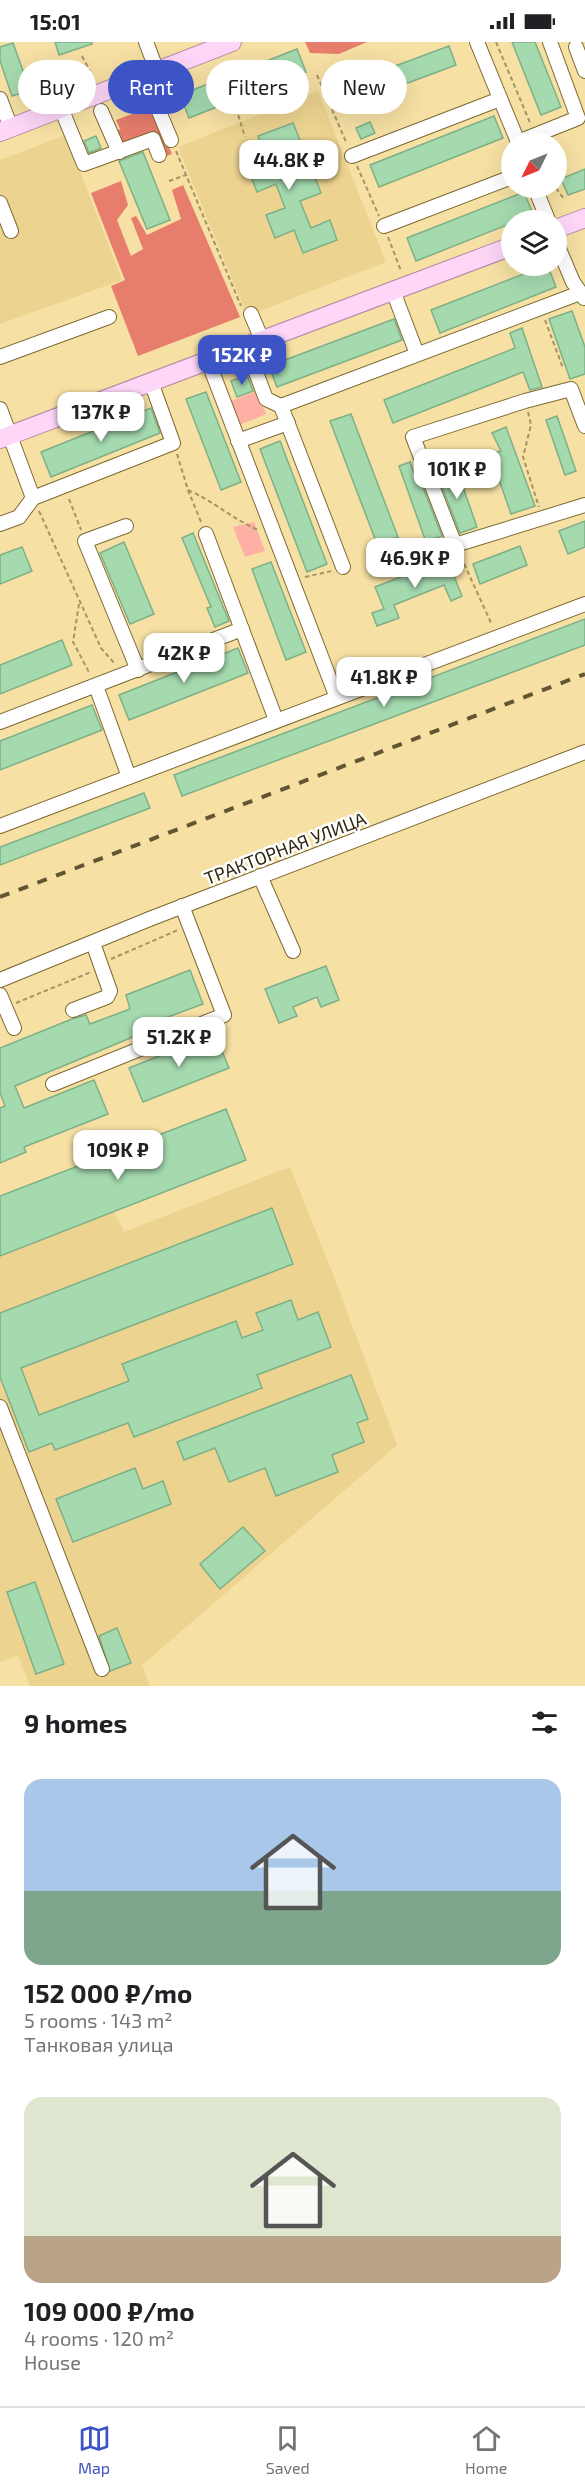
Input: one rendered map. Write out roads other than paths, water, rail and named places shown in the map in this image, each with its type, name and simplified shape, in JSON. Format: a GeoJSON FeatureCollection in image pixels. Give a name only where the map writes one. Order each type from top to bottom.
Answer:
{"type":"FeatureCollection","features":[{"type":"Feature","properties":{"kind":"main road"},"geometry":{"type":"LineString","coordinates":[[185,60],[232,42]]}},
{"type":"Feature","properties":{"kind":"main road"},"geometry":{"type":"LineString","coordinates":[[5,130],[46,114]]}},
{"type":"Feature","properties":{"kind":"main road"},"geometry":{"type":"LineString","coordinates":[[567,225],[585,218]]}},
{"type":"Feature","properties":{"kind":"main road"},"geometry":{"type":"LineString","coordinates":[[5,437],[501,250]]}},
{"type":"Feature","properties":{"kind":"street"},"geometry":{"type":"LineString","coordinates":[[146,42],[149,60]]}},
{"type":"Feature","properties":{"kind":"street"},"geometry":{"type":"LineString","coordinates":[[477,42],[514,132]]}},
{"type":"Feature","properties":{"kind":"street"},"geometry":{"type":"LineString","coordinates":[[544,132],[582,117],[550,42]]}},
{"type":"Feature","properties":{"kind":"street"},"geometry":{"type":"LineString","coordinates":[[576,47],[585,71]]}},
{"type":"Feature","properties":{"kind":"street"},"geometry":{"type":"LineString","coordinates":[[0,99],[5,130]]}},
{"type":"Feature","properties":{"kind":"street"},"geometry":{"type":"LineString","coordinates":[[352,156],[500,99]]}},
{"type":"Feature","properties":{"kind":"street"},"geometry":{"type":"LineString","coordinates":[[101,111],[119,152]]}},
{"type":"Feature","properties":{"kind":"street"},"geometry":{"type":"LineString","coordinates":[[63,114],[84,164],[153,140],[159,155]]}},
{"type":"Feature","properties":{"kind":"street"},"geometry":{"type":"LineString","coordinates":[[163,114],[171,140]]}},
{"type":"Feature","properties":{"kind":"street"},"geometry":{"type":"LineString","coordinates":[[384,226],[501,181]]}},
{"type":"Feature","properties":{"kind":"street"},"geometry":{"type":"LineString","coordinates":[[0,203],[11,231]]}},
{"type":"Feature","properties":{"kind":"street"},"geometry":{"type":"LineString","coordinates":[[281,406],[541,307],[581,288],[567,262]]}},
{"type":"Feature","properties":{"kind":"street"},"geometry":{"type":"LineString","coordinates":[[393,291],[417,354]]}},
{"type":"Feature","properties":{"kind":"street"},"geometry":{"type":"LineString","coordinates":[[247,312],[266,399],[281,406],[343,567]]}},
{"type":"Feature","properties":{"kind":"street"},"geometry":{"type":"LineString","coordinates":[[0,357],[109,317]]}},
{"type":"Feature","properties":{"kind":"street"},"geometry":{"type":"LineString","coordinates":[[208,361],[337,698]]}},
{"type":"Feature","properties":{"kind":"street"},"geometry":{"type":"LineString","coordinates":[[0,524],[18,517],[33,498],[173,443],[151,382]]}},
{"type":"Feature","properties":{"kind":"street"},"geometry":{"type":"LineString","coordinates":[[585,383],[413,437],[455,545],[585,505]]}},
{"type":"Feature","properties":{"kind":"street"},"geometry":{"type":"LineString","coordinates":[[571,389],[585,426]]}},
{"type":"Feature","properties":{"kind":"street"},"geometry":{"type":"LineString","coordinates":[[0,409],[5,437],[33,498]]}},
{"type":"Feature","properties":{"kind":"street"},"geometry":{"type":"LineString","coordinates":[[238,441],[288,423]]}},
{"type":"Feature","properties":{"kind":"street"},"geometry":{"type":"LineString","coordinates":[[126,526],[85,541],[138,670]]}},
{"type":"Feature","properties":{"kind":"street"},"geometry":{"type":"LineString","coordinates":[[206,534],[276,720]]}},
{"type":"Feature","properties":{"kind":"street"},"geometry":{"type":"LineString","coordinates":[[0,826],[585,604]]}},
{"type":"Feature","properties":{"kind":"street"},"geometry":{"type":"LineString","coordinates":[[0,722],[243,629]]}},
{"type":"Feature","properties":{"kind":"street"},"geometry":{"type":"LineString","coordinates":[[96,686],[129,777]]}},
{"type":"Feature","properties":{"kind":"street","name":"ТРАКТОРНАЯ УЛИЦА"},"geometry":{"type":"LineString","coordinates":[[0,980],[182,906],[585,752]]}},
{"type":"Feature","properties":{"kind":"street"},"geometry":{"type":"LineString","coordinates":[[260,876],[293,951]]}},
{"type":"Feature","properties":{"kind":"street"},"geometry":{"type":"LineString","coordinates":[[53,1084],[224,1015],[182,906]]}},
{"type":"Feature","properties":{"kind":"street"},"geometry":{"type":"LineString","coordinates":[[73,1010],[107,997],[110,991],[93,943]]}},
{"type":"Feature","properties":{"kind":"street"},"geometry":{"type":"LineString","coordinates":[[3,1002],[14,1028]]}},
{"type":"Feature","properties":{"kind":"street"},"geometry":{"type":"LineString","coordinates":[[0,1407],[102,1669]]}},
{"type":"Feature","properties":{"kind":"railway"},"geometry":{"type":"LineString","coordinates":[[0,897],[585,674]]}}]}
